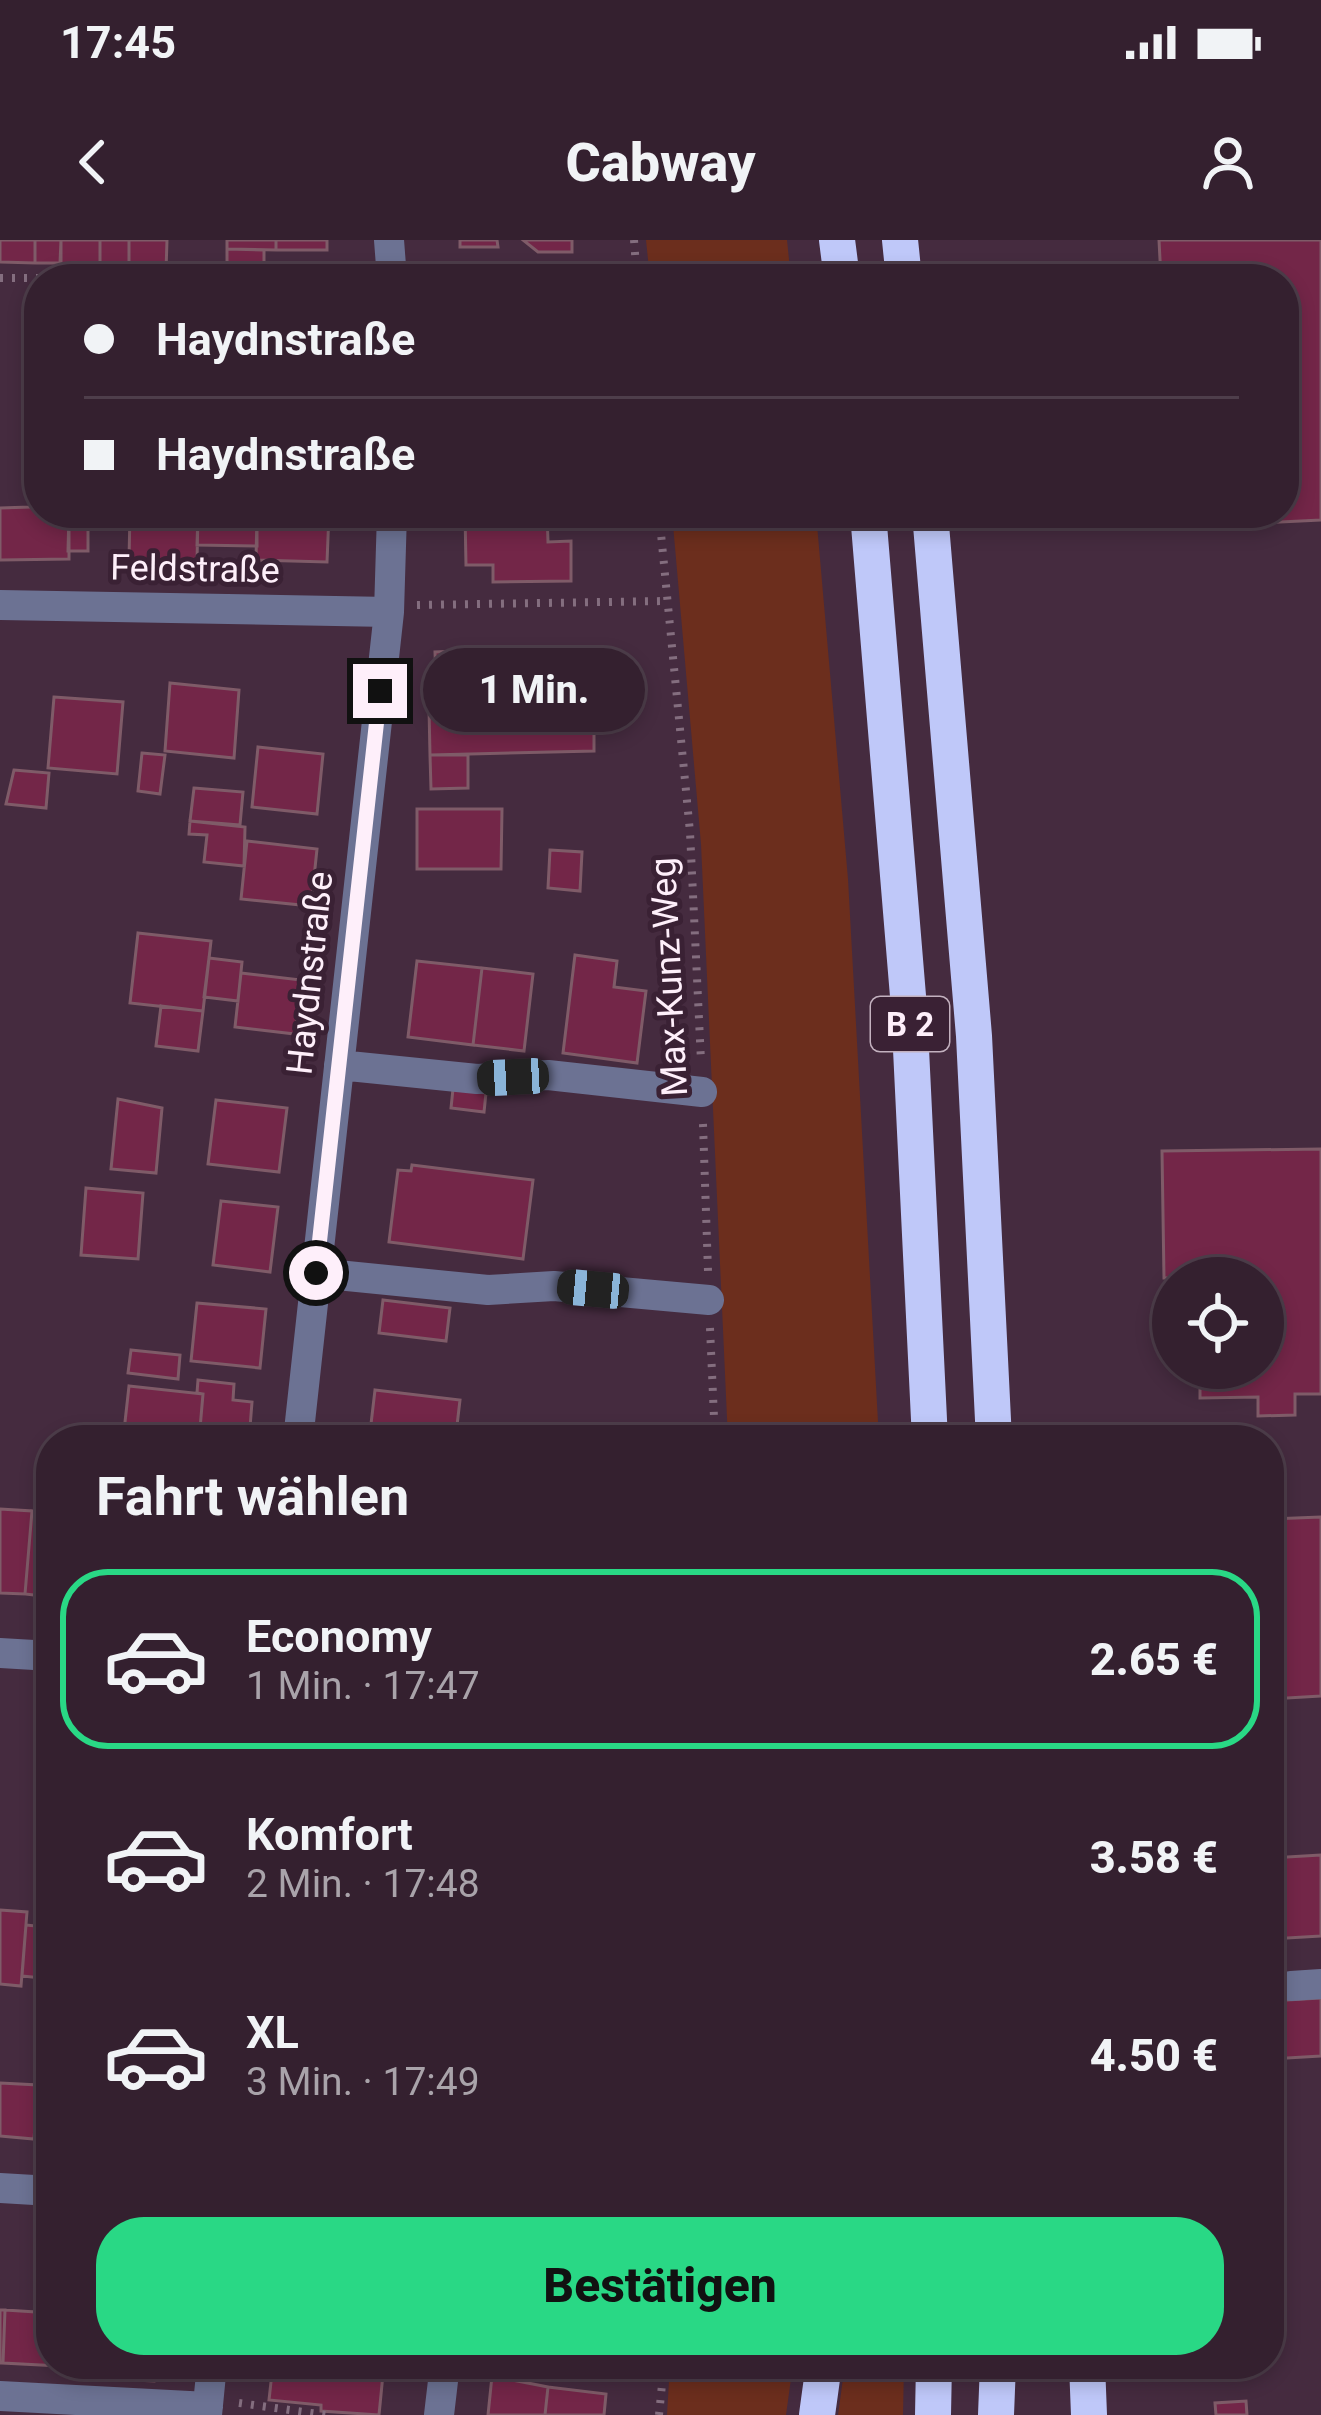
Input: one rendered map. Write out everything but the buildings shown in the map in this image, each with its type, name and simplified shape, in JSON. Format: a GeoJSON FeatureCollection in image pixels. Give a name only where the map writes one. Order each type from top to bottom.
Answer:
{"type":"FeatureCollection","features":[{"type":"Feature","properties":{"kind":"highway","name":"B 2"},"geometry":{"type":"LineString","coordinates":[[869,528],[909,1008],[929,1425]]}},
{"type":"Feature","properties":{"kind":"highway","name":"B 2"},"geometry":{"type":"LineString","coordinates":[[932,528],[960,839],[994,1425]]}},
{"type":"Feature","properties":{"kind":"highway"},"geometry":{"type":"LineString","coordinates":[[991,1323],[1005,1425]]}},
{"type":"Feature","properties":{"kind":"highway"},"geometry":{"type":"LineString","coordinates":[[817,2415],[822,2379]]}},
{"type":"Feature","properties":{"kind":"highway"},"geometry":{"type":"LineString","coordinates":[[933,2415],[934,2379]]}},
{"type":"Feature","properties":{"kind":"highway"},"geometry":{"type":"LineString","coordinates":[[996,2415],[997,2379]]}},
{"type":"Feature","properties":{"kind":"highway"},"geometry":{"type":"LineString","coordinates":[[1088,2379],[1089,2415]]}},
{"type":"Feature","properties":{"kind":"street","name":"Haydnstraße"},"geometry":{"type":"LineString","coordinates":[[300,1425],[389,608],[392,528]]}},
{"type":"Feature","properties":{"kind":"street","name":"Feldstraße"},"geometry":{"type":"LineString","coordinates":[[0,605],[389,608]]}},
{"type":"Feature","properties":{"kind":"street"},"geometry":{"type":"LineString","coordinates":[[339,1065],[477,1079],[548,1075],[702,1092]]}},
{"type":"Feature","properties":{"kind":"street"},"geometry":{"type":"LineString","coordinates":[[316,1273],[488,1290],[554,1286],[709,1300]]}},
{"type":"Feature","properties":{"kind":"street"},"geometry":{"type":"LineString","coordinates":[[0,1653],[36,1655]]}},
{"type":"Feature","properties":{"kind":"street"},"geometry":{"type":"LineString","coordinates":[[0,2188],[36,2190]]}},
{"type":"Feature","properties":{"kind":"street"},"geometry":{"type":"LineString","coordinates":[[440,2415],[444,2379]]}},
{"type":"Feature","properties":{"kind":"street"},"geometry":{"type":"LineString","coordinates":[[0,2396],[208,2407]]}},
{"type":"Feature","properties":{"kind":"path","name":"Max-Kunz-Weg"},"geometry":{"type":"LineString","coordinates":[[661,528],[690,832],[714,1425]]}},
{"type":"Feature","properties":{"kind":"path"},"geometry":{"type":"LineString","coordinates":[[389,608],[668,601]]}},
{"type":"Feature","properties":{"kind":"path"},"geometry":{"type":"LineString","coordinates":[[659,2415],[663,2379]]}},
{"type":"Feature","properties":{"kind":"path"},"geometry":{"type":"LineString","coordinates":[[208,2407],[326,2415]]}},
{"type":"Feature","properties":{"kind":"shaded area"},"geometry":{"type":"Polygon","coordinates":[[[646,240],[787,240],[789,264],[648,264],[646,240]]]}},
{"type":"Feature","properties":{"kind":"shaded area"},"geometry":{"type":"Polygon","coordinates":[[[673,528],[817,528],[848,879],[878,1425],[727,1425],[701,844],[673,528]]]}},
{"type":"Feature","properties":{"kind":"shaded area"},"geometry":{"type":"Polygon","coordinates":[[[669,2379],[791,2379],[786,2415],[667,2415],[669,2379]]]}},
{"type":"Feature","properties":{"kind":"shaded area"},"geometry":{"type":"Polygon","coordinates":[[[843,2379],[904,2379],[903,2415],[838,2415],[843,2379]]]}},
{"type":"Feature","properties":{"kind":"route"},"geometry":{"type":"LineString","coordinates":[[316,1273],[380,691]]}}]}
